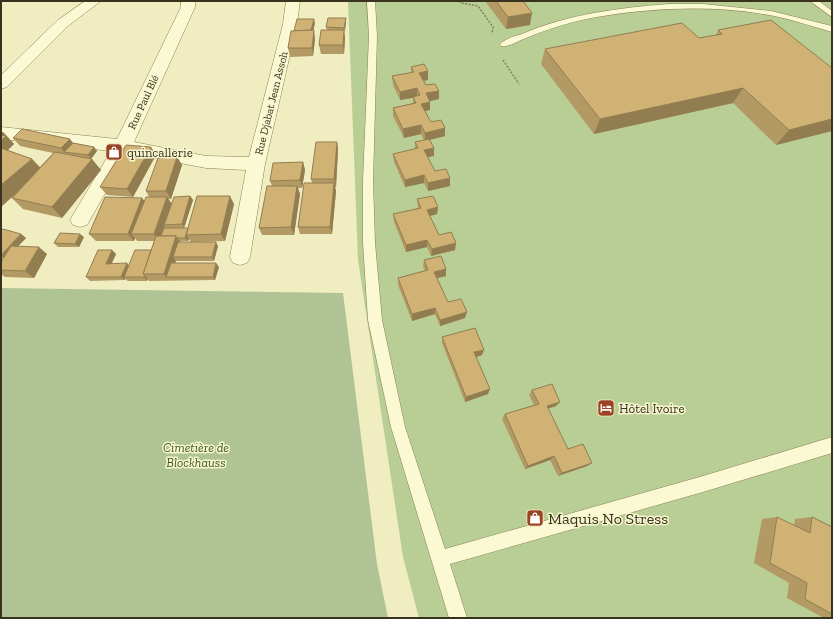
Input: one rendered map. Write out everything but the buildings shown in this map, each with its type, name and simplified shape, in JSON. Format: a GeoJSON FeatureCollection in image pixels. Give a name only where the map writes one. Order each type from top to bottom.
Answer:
{"type":"FeatureCollection","features":[{"type":"Feature","properties":{"kind":"street"},"geometry":{"type":"LineString","coordinates":[[1,84],[63,23],[94,1]]}},
{"type":"Feature","properties":{"kind":"street","name":"Rue Paul Blé"},"geometry":{"type":"LineString","coordinates":[[80,220],[123,146],[188,7],[188,1]]}},
{"type":"Feature","properties":{"kind":"street","name":"Rue Djabat Jean Assoh"},"geometry":{"type":"LineString","coordinates":[[1,133],[123,146],[206,162],[256,164],[290,24],[293,1]]}},
{"type":"Feature","properties":{"kind":"street"},"geometry":{"type":"LineString","coordinates":[[240,257],[256,164]]}},
{"type":"Feature","properties":{"kind":"lane"},"geometry":{"type":"LineString","coordinates":[[371,1],[373,36],[368,181],[369,243],[376,320],[398,427],[458,618]]}},
{"type":"Feature","properties":{"kind":"lane"},"geometry":{"type":"LineString","coordinates":[[814,1],[832,15]]}},
{"type":"Feature","properties":{"kind":"lane"},"geometry":{"type":"LineString","coordinates":[[504,44],[555,24],[617,10],[683,5],[737,8],[772,13],[832,29]]}},
{"type":"Feature","properties":{"kind":"lane"},"geometry":{"type":"LineString","coordinates":[[439,558],[704,484],[832,445]]}},
{"type":"Feature","properties":{"kind":"green space","name":"Hôtel Ivoire"},"geometry":{"type":"Polygon","coordinates":[[[348,1],[832,1],[832,618],[419,618],[403,557],[358,260],[348,1]]]}},
{"type":"Feature","properties":{"kind":"green space","name":"Cimetière de Blockhauss"},"geometry":{"type":"Polygon","coordinates":[[[1,288],[343,293],[377,564],[388,618],[1,618],[1,288]]]}},
{"type":"Feature","properties":{"kind":"place","name":"quincallerie"},"geometry":{"type":"Point","coordinates":[114,152]}},
{"type":"Feature","properties":{"kind":"place","name":"Hôtel Ivoire"},"geometry":{"type":"Point","coordinates":[606,408]}},
{"type":"Feature","properties":{"kind":"place","name":"Maquis No Stress"},"geometry":{"type":"Point","coordinates":[535,518]}}]}
